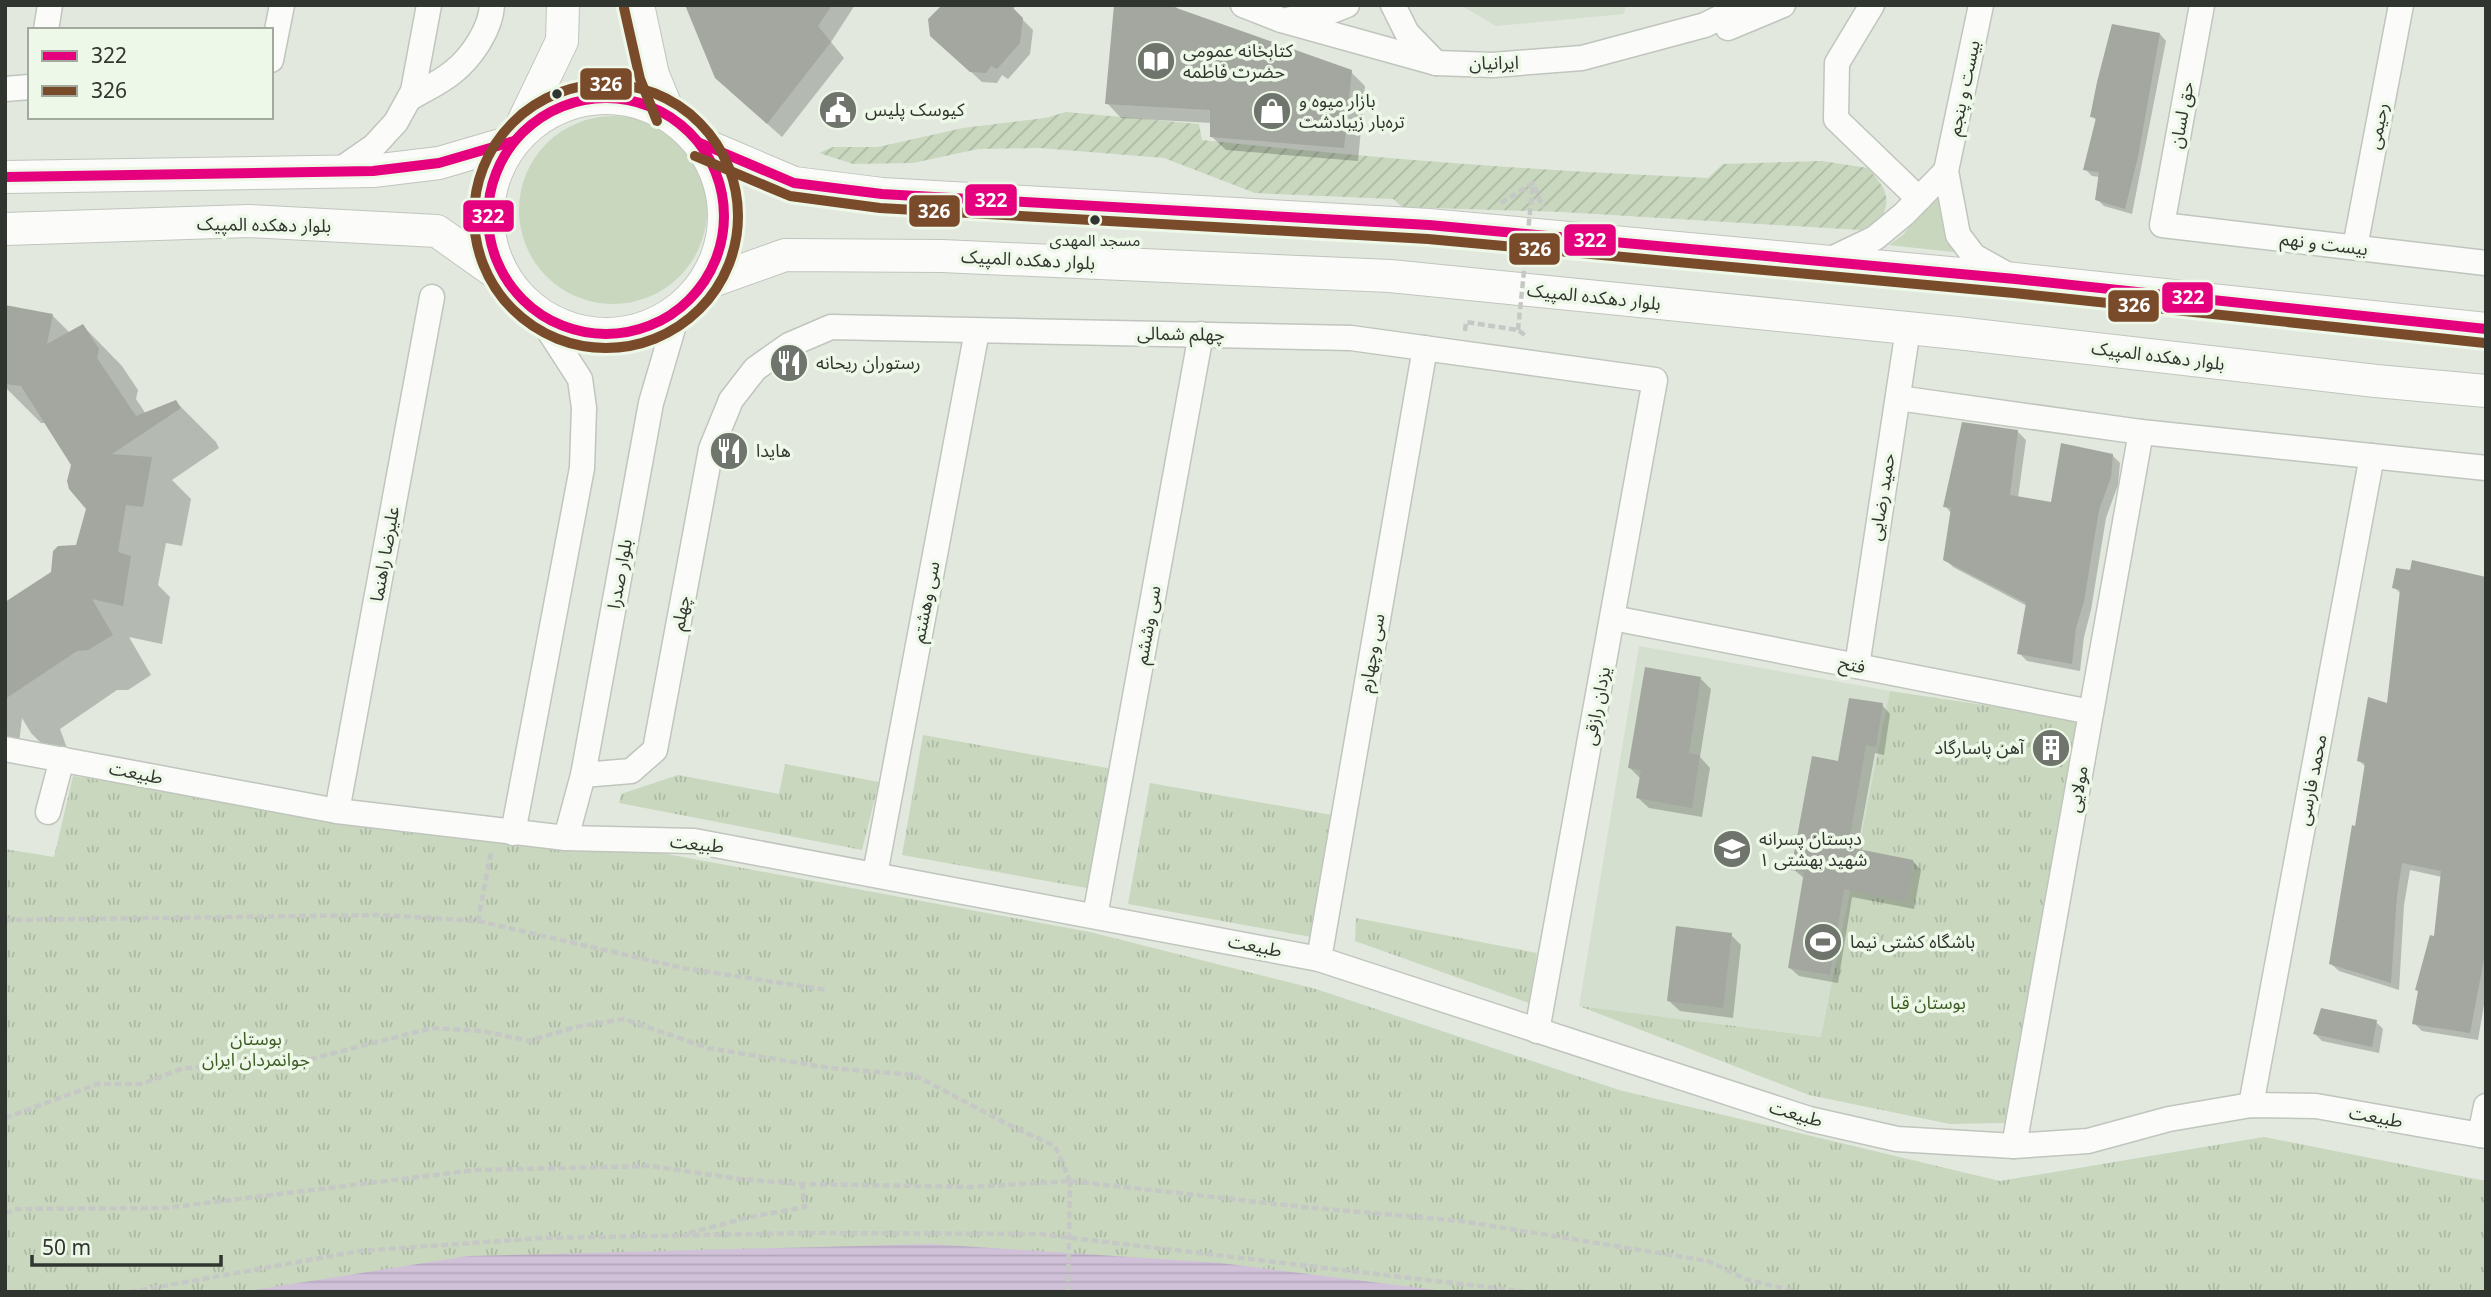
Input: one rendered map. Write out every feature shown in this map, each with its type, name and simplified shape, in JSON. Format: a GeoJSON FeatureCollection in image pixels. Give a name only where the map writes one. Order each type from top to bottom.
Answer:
{"type":"FeatureCollection","features":[{"type":"Feature","properties":{"kind":"main road"},"geometry":{"type":"LineString","coordinates":[[5,177],[373,171],[439,163],[514,141],[539,118],[570,102],[605,97],[639,102],[670,116],[699,143],[718,176],[725,213],[720,250],[704,284],[678,311],[645,328],[609,335],[572,330],[538,314],[521,299],[507,281],[492,247],[488,210],[495,173],[514,141],[562,41],[563,5]]}},
{"type":"Feature","properties":{"kind":"main road"},"geometry":{"type":"LineString","coordinates":[[638,5],[653,75],[670,116]]}},
{"type":"Feature","properties":{"kind":"main road"},"geometry":{"type":"LineString","coordinates":[[699,143],[794,183],[883,194],[1429,225],[2014,279],[2486,329]]}},
{"type":"Feature","properties":{"kind":"main road","name":"بلوار دهکده المپیک"},"geometry":{"type":"LineString","coordinates":[[5,229],[249,221],[437,232],[507,281]]}},
{"type":"Feature","properties":{"kind":"main road","name":"بلوار دهکده المپیک"},"geometry":{"type":"LineString","coordinates":[[704,284],[785,255],[942,256],[1390,276],[2486,391]]}},
{"type":"Feature","properties":{"kind":"street"},"geometry":{"type":"LineString","coordinates":[[46,28],[50,5]]}},
{"type":"Feature","properties":{"kind":"street"},"geometry":{"type":"LineString","coordinates":[[273,50],[282,5]]}},
{"type":"Feature","properties":{"kind":"street"},"geometry":{"type":"LineString","coordinates":[[338,171],[374,146],[396,122],[409,99],[413,91],[429,5]]}},
{"type":"Feature","properties":{"kind":"street"},"geometry":{"type":"LineString","coordinates":[[409,99],[454,72],[478,43],[492,15],[492,5]]}},
{"type":"Feature","properties":{"kind":"street","name":"ایرانیان"},"geometry":{"type":"LineString","coordinates":[[1243,5],[1281,20],[1436,63],[1493,65],[1582,58],[1705,25],[1745,5]]}},
{"type":"Feature","properties":{"kind":"street"},"geometry":{"type":"LineString","coordinates":[[1281,20],[1319,16],[1347,5]]}},
{"type":"Feature","properties":{"kind":"street"},"geometry":{"type":"LineString","coordinates":[[1393,5],[1407,33],[1436,63]]}},
{"type":"Feature","properties":{"kind":"street"},"geometry":{"type":"LineString","coordinates":[[1686,30],[1715,33],[1783,5]]}},
{"type":"Feature","properties":{"kind":"street"},"geometry":{"type":"LineString","coordinates":[[1872,5],[1837,62],[1836,119],[1919,199]]}},
{"type":"Feature","properties":{"kind":"street","name":"بیست و پنجم"},"geometry":{"type":"LineString","coordinates":[[1946,171],[1981,5]]}},
{"type":"Feature","properties":{"kind":"street","name":"حق لسان"},"geometry":{"type":"LineString","coordinates":[[2162,225],[2202,5]]}},
{"type":"Feature","properties":{"kind":"street","name":"رحیمی"},"geometry":{"type":"LineString","coordinates":[[2355,247],[2401,5]]}},
{"type":"Feature","properties":{"kind":"street"},"geometry":{"type":"LineString","coordinates":[[5,89],[28,88]]}},
{"type":"Feature","properties":{"kind":"street"},"geometry":{"type":"LineString","coordinates":[[1827,261],[1875,238],[1946,171]]}},
{"type":"Feature","properties":{"kind":"street"},"geometry":{"type":"LineString","coordinates":[[1946,171],[1958,235],[1974,256],[2014,279]]}},
{"type":"Feature","properties":{"kind":"street","name":"بیست و نهم"},"geometry":{"type":"LineString","coordinates":[[2162,225],[2486,263]]}},
{"type":"Feature","properties":{"kind":"street","name":"علیرضا راهنما"},"geometry":{"type":"LineString","coordinates":[[337,811],[432,298]]}},
{"type":"Feature","properties":{"kind":"street","name":"بلوار صدرا"},"geometry":{"type":"LineString","coordinates":[[566,838],[583,775],[651,404],[678,311]]}},
{"type":"Feature","properties":{"kind":"street"},"geometry":{"type":"LineString","coordinates":[[504,832],[582,468],[584,408],[580,379],[538,314]]}},
{"type":"Feature","properties":{"kind":"street","name":"چهلم شمالی"},"geometry":{"type":"LineString","coordinates":[[731,400],[755,369],[789,345],[831,327],[1351,338],[1655,380]]}},
{"type":"Feature","properties":{"kind":"street","name":"حمید رضایی"},"geometry":{"type":"LineString","coordinates":[[1857,666],[1908,329]]}},
{"type":"Feature","properties":{"kind":"street","name":"سی وهشتم"},"geometry":{"type":"LineString","coordinates":[[875,874],[977,331]]}},
{"type":"Feature","properties":{"kind":"street","name":"سی وششم"},"geometry":{"type":"LineString","coordinates":[[1095,916],[1201,334]]}},
{"type":"Feature","properties":{"kind":"street","name":"سی وچهارم"},"geometry":{"type":"LineString","coordinates":[[1319,959],[1425,348]]}},
{"type":"Feature","properties":{"kind":"street","name":"یزدان رازقی"},"geometry":{"type":"LineString","coordinates":[[1537,1031],[1655,380]]}},
{"type":"Feature","properties":{"kind":"street"},"geometry":{"type":"LineString","coordinates":[[1898,398],[2141,432],[2486,468]]}},
{"type":"Feature","properties":{"kind":"street","name":"چهلم"},"geometry":{"type":"LineString","coordinates":[[583,775],[631,771],[655,750],[711,449],[731,400]]}},
{"type":"Feature","properties":{"kind":"street","name":"مولایی"},"geometry":{"type":"LineString","coordinates":[[2014,1146],[2141,432]]}},
{"type":"Feature","properties":{"kind":"street","name":"محمد فارسی"},"geometry":{"type":"LineString","coordinates":[[2252,1105],[2372,456]]}},
{"type":"Feature","properties":{"kind":"street","name":"فتح"},"geometry":{"type":"LineString","coordinates":[[1613,618],[2091,712]]}},
{"type":"Feature","properties":{"kind":"street","name":"طبیعت"},"geometry":{"type":"LineString","coordinates":[[5,749],[337,811],[566,838],[694,841],[1319,959],[1809,1119],[1898,1139],[2014,1146],[2088,1141],[2169,1119],[2252,1105],[2316,1106],[2483,1136]]}},
{"type":"Feature","properties":{"kind":"street"},"geometry":{"type":"LineString","coordinates":[[48,812],[62,759]]}},
{"type":"Feature","properties":{"kind":"street"},"geometry":{"type":"LineString","coordinates":[[2483,1136],[2486,1106]]}},
{"type":"Feature","properties":{"kind":"path"},"geometry":{"type":"LineString","coordinates":[[1466,322],[1518,330],[1533,183]]}},
{"type":"Feature","properties":{"kind":"path"},"geometry":{"type":"LineString","coordinates":[[478,921],[504,832]]}},
{"type":"Feature","properties":{"kind":"path"},"geometry":{"type":"LineString","coordinates":[[5,920],[381,915],[478,921],[683,968],[827,990]]}},
{"type":"Feature","properties":{"kind":"path"},"geometry":{"type":"LineString","coordinates":[[5,1118],[98,1084],[141,1084],[181,1069],[243,1062],[292,1064],[432,1028],[484,1031],[529,1041],[576,1027],[624,1019],[708,1048],[830,1068],[914,1075],[1055,1146],[1070,1181],[1068,1292]]}},
{"type":"Feature","properties":{"kind":"path"},"geometry":{"type":"LineString","coordinates":[[5,1213],[17,1209],[165,1208],[477,1170],[651,1166],[739,1179],[802,1184],[972,1187],[1070,1181],[1461,1221],[1709,1261],[1748,1280],[1799,1292]]}},
{"type":"Feature","properties":{"kind":"path"},"geometry":{"type":"LineString","coordinates":[[680,1235],[750,1217],[805,1208],[802,1184]]}},
{"type":"Feature","properties":{"kind":"path"},"geometry":{"type":"LineString","coordinates":[[130,1292],[359,1251],[541,1238],[810,1233],[1039,1234],[1528,1292]]}},
{"type":"Feature","properties":{"kind":"shaded area"},"geometry":{"type":"Polygon","coordinates":[[[1460,5],[1626,5],[1624,14],[1496,26],[1460,5]]]}},
{"type":"Feature","properties":{"kind":"shaded area","name":"دبستان پسرانه شهید بهشتی ۱"},"geometry":{"type":"Polygon","coordinates":[[[1639,646],[1890,691],[1822,1037],[1579,1006],[1639,646]]]}},
{"type":"Feature","properties":{"kind":"shaded area"},"geometry":{"type":"Polygon","coordinates":[[[931,1244],[1220,1263],[1452,1292],[242,1292],[468,1256],[931,1244]]]}},
{"type":"Feature","properties":{"kind":"green space"},"geometry":{"type":"Polygon","coordinates":[[[1066,112],[1199,124],[1202,140],[1517,168],[1708,178],[1723,164],[1822,161],[1868,168],[1883,187],[1886,205],[1880,222],[1860,230],[1562,212],[1402,207],[1393,199],[1255,193],[1164,158],[1040,148],[978,149],[913,163],[853,164],[819,153],[833,147],[878,147],[963,128],[1045,118],[1066,112]]]}},
{"type":"Feature","properties":{"kind":"green space"},"geometry":{"type":"Polygon","coordinates":[[[613,116],[631,117],[649,123],[680,143],[700,174],[706,192],[706,228],[700,246],[680,277],[649,297],[631,303],[613,304],[595,303],[577,297],[546,277],[526,246],[520,228],[519,210],[520,192],[526,174],[546,143],[577,123],[595,117],[613,116]]]}},
{"type":"Feature","properties":{"kind":"green space"},"geometry":{"type":"Polygon","coordinates":[[[1939,190],[1962,253],[1889,245],[1903,235],[1939,190]]]}},
{"type":"Feature","properties":{"kind":"green space","name":"بوستان قبا"},"geometry":{"type":"Polygon","coordinates":[[[1890,691],[2077,719],[2005,1123],[1950,1124],[1809,1095],[1579,1006],[1821,1037],[1890,691]]]}},
{"type":"Feature","properties":{"kind":"green space"},"geometry":{"type":"Polygon","coordinates":[[[923,735],[1113,769],[1092,889],[902,855],[923,735]]]}},
{"type":"Feature","properties":{"kind":"green space"},"geometry":{"type":"Polygon","coordinates":[[[785,764],[879,782],[862,850],[619,803],[621,794],[678,775],[779,794],[785,764]]]}},
{"type":"Feature","properties":{"kind":"green space","name":"بوستان جوانمردان ایران"},"geometry":{"type":"Polygon","coordinates":[[[73,776],[337,817],[629,847],[1090,932],[1316,989],[1619,1090],[2000,1181],[2264,1137],[2486,1181],[2486,1292],[5,1292],[5,849],[54,857],[73,776]]]}},
{"type":"Feature","properties":{"kind":"green space"},"geometry":{"type":"Polygon","coordinates":[[[1150,783],[1332,815],[1311,937],[1128,904],[1150,783]]]}},
{"type":"Feature","properties":{"kind":"green space"},"geometry":{"type":"Polygon","coordinates":[[[1356,918],[1537,953],[1529,1003],[1355,941],[1356,918]]]}},
{"type":"Feature","properties":{"kind":"building"},"geometry":{"type":"Polygon","coordinates":[[[685,5],[832,5],[818,26],[831,42],[767,124],[715,78],[685,5]]]}},
{"type":"Feature","properties":{"kind":"building"},"geometry":{"type":"Polygon","coordinates":[[[942,5],[1010,5],[1023,18],[1020,43],[997,69],[991,66],[986,73],[970,72],[930,36],[928,19],[942,5]]]}},
{"type":"Feature","properties":{"kind":"building"},"geometry":{"type":"Polygon","coordinates":[[[1114,5],[1168,5],[1352,70],[1344,148],[1210,137],[1210,110],[1105,104],[1114,5]]]}},
{"type":"Feature","properties":{"kind":"building"},"geometry":{"type":"Polygon","coordinates":[[[2112,24],[2160,33],[2138,157],[2125,209],[2095,200],[2099,172],[2083,170],[2096,118],[2090,117],[2112,24]]]}},
{"type":"Feature","properties":{"kind":"building"},"geometry":{"type":"Polygon","coordinates":[[[5,305],[53,314],[47,344],[83,324],[99,349],[97,358],[136,416],[176,400],[181,408],[112,454],[152,457],[143,507],[126,505],[118,552],[131,556],[123,606],[92,599],[113,635],[88,650],[77,651],[5,699],[5,602],[51,572],[53,551],[58,546],[76,545],[86,509],[69,489],[67,481],[71,465],[21,386],[5,384],[5,305]]]}},
{"type":"Feature","properties":{"kind":"building"},"geometry":{"type":"Polygon","coordinates":[[[1962,422],[2018,430],[2010,495],[2051,502],[2061,443],[2113,454],[2111,477],[2099,510],[2084,601],[2076,628],[2072,664],[2017,654],[2026,603],[1943,560],[1951,508],[1943,507],[1962,422]]]}},
{"type":"Feature","properties":{"kind":"building"},"geometry":{"type":"Polygon","coordinates":[[[2412,560],[2486,577],[2486,949],[2470,1033],[2412,1024],[2418,991],[2415,990],[2430,935],[2434,936],[2441,871],[2402,863],[2391,983],[2329,964],[2365,763],[2357,761],[2368,697],[2387,703],[2400,590],[2392,588],[2396,568],[2410,570],[2412,560]]]}},
{"type":"Feature","properties":{"kind":"building"},"geometry":{"type":"Polygon","coordinates":[[[1645,667],[1701,677],[1689,753],[1700,755],[1692,808],[1636,798],[1641,770],[1628,768],[1645,667]]]}},
{"type":"Feature","properties":{"kind":"building"},"geometry":{"type":"Polygon","coordinates":[[[1849,698],[1883,703],[1876,747],[1866,745],[1848,847],[1913,860],[1906,901],[1844,889],[1830,975],[1788,968],[1804,872],[1791,870],[1812,756],[1838,761],[1849,698]]]}},
{"type":"Feature","properties":{"kind":"building","name":"آهن پاسارگاد"},"geometry":{"type":"Polygon","coordinates":[[[2042,731],[2064,735],[2059,765],[2037,761],[2042,731]]]}},
{"type":"Feature","properties":{"kind":"building"},"geometry":{"type":"Polygon","coordinates":[[[1676,926],[1732,933],[1723,1008],[1667,1001],[1676,926]]]}},
{"type":"Feature","properties":{"kind":"building"},"geometry":{"type":"Polygon","coordinates":[[[2321,1008],[2377,1020],[2372,1047],[2313,1034],[2321,1008]]]}},
{"type":"Feature","properties":{"kind":"transit line","name":"326"},"geometry":{"type":"LineString","coordinates":[[624,8],[640,79],[657,121]]}},
{"type":"Feature","properties":{"kind":"transit line","name":"326"},"geometry":{"type":"LineString","coordinates":[[606,84],[632,87],[656,94],[690,114],[708,132],[728,166],[735,190],[738,216],[735,242],[728,266],[708,300],[690,318],[656,338],[632,345],[606,348],[580,345],[556,338],[522,318],[504,300],[484,266],[477,242],[474,216],[477,190],[484,166],[504,132],[522,114],[556,94],[580,87],[606,84]]}},
{"type":"Feature","properties":{"kind":"transit line","name":"322"},"geometry":{"type":"LineString","coordinates":[[606,98],[629,100],[662,112],[681,125],[697,141],[710,160],[719,182],[724,216],[722,239],[710,272],[697,291],[681,307],[662,320],[640,329],[606,334],[583,332],[550,320],[531,307],[515,291],[502,272],[493,250],[488,216],[490,193],[502,160],[515,141],[531,125],[550,112],[572,103],[606,98]]}},
{"type":"Feature","properties":{"kind":"transit line","name":"322"},"geometry":{"type":"LineString","coordinates":[[5,177],[373,171],[439,163],[514,141]]}},
{"type":"Feature","properties":{"kind":"transit line","name":"322"},"geometry":{"type":"LineString","coordinates":[[700,143],[794,183],[882,194],[1429,225],[2015,279],[2486,329]]}},
{"type":"Feature","properties":{"kind":"transit line","name":"326"},"geometry":{"type":"LineString","coordinates":[[695,156],[790,196],[880,208],[1428,239],[2014,293],[2485,343]]}},
{"type":"Feature","properties":{"kind":"place","name":"کتابخانه عمومی حضرت فاطمه"},"geometry":{"type":"Point","coordinates":[1156,61]}},
{"type":"Feature","properties":{"kind":"place","name":"کیوسک پلیس"},"geometry":{"type":"Point","coordinates":[838,110]}},
{"type":"Feature","properties":{"kind":"place","name":"بازار میوه و تره‌بار زیبادشت"},"geometry":{"type":"Point","coordinates":[1272,111]}},
{"type":"Feature","properties":{"kind":"place","name":"مسجد المهدی"},"geometry":{"type":"Point","coordinates":[1095,220]}},
{"type":"Feature","properties":{"kind":"place","name":"رستوران ریحانه"},"geometry":{"type":"Point","coordinates":[789,363]}},
{"type":"Feature","properties":{"kind":"place","name":"هایدا"},"geometry":{"type":"Point","coordinates":[729,451]}},
{"type":"Feature","properties":{"kind":"place","name":"آهن پاسارگاد"},"geometry":{"type":"Point","coordinates":[2051,748]}},
{"type":"Feature","properties":{"kind":"place","name":"دبستان پسرانه شهید بهشتی ۱"},"geometry":{"type":"Point","coordinates":[1732,849]}},
{"type":"Feature","properties":{"kind":"place","name":"باشگاه کشتی نیما"},"geometry":{"type":"Point","coordinates":[1823,942]}}]}
